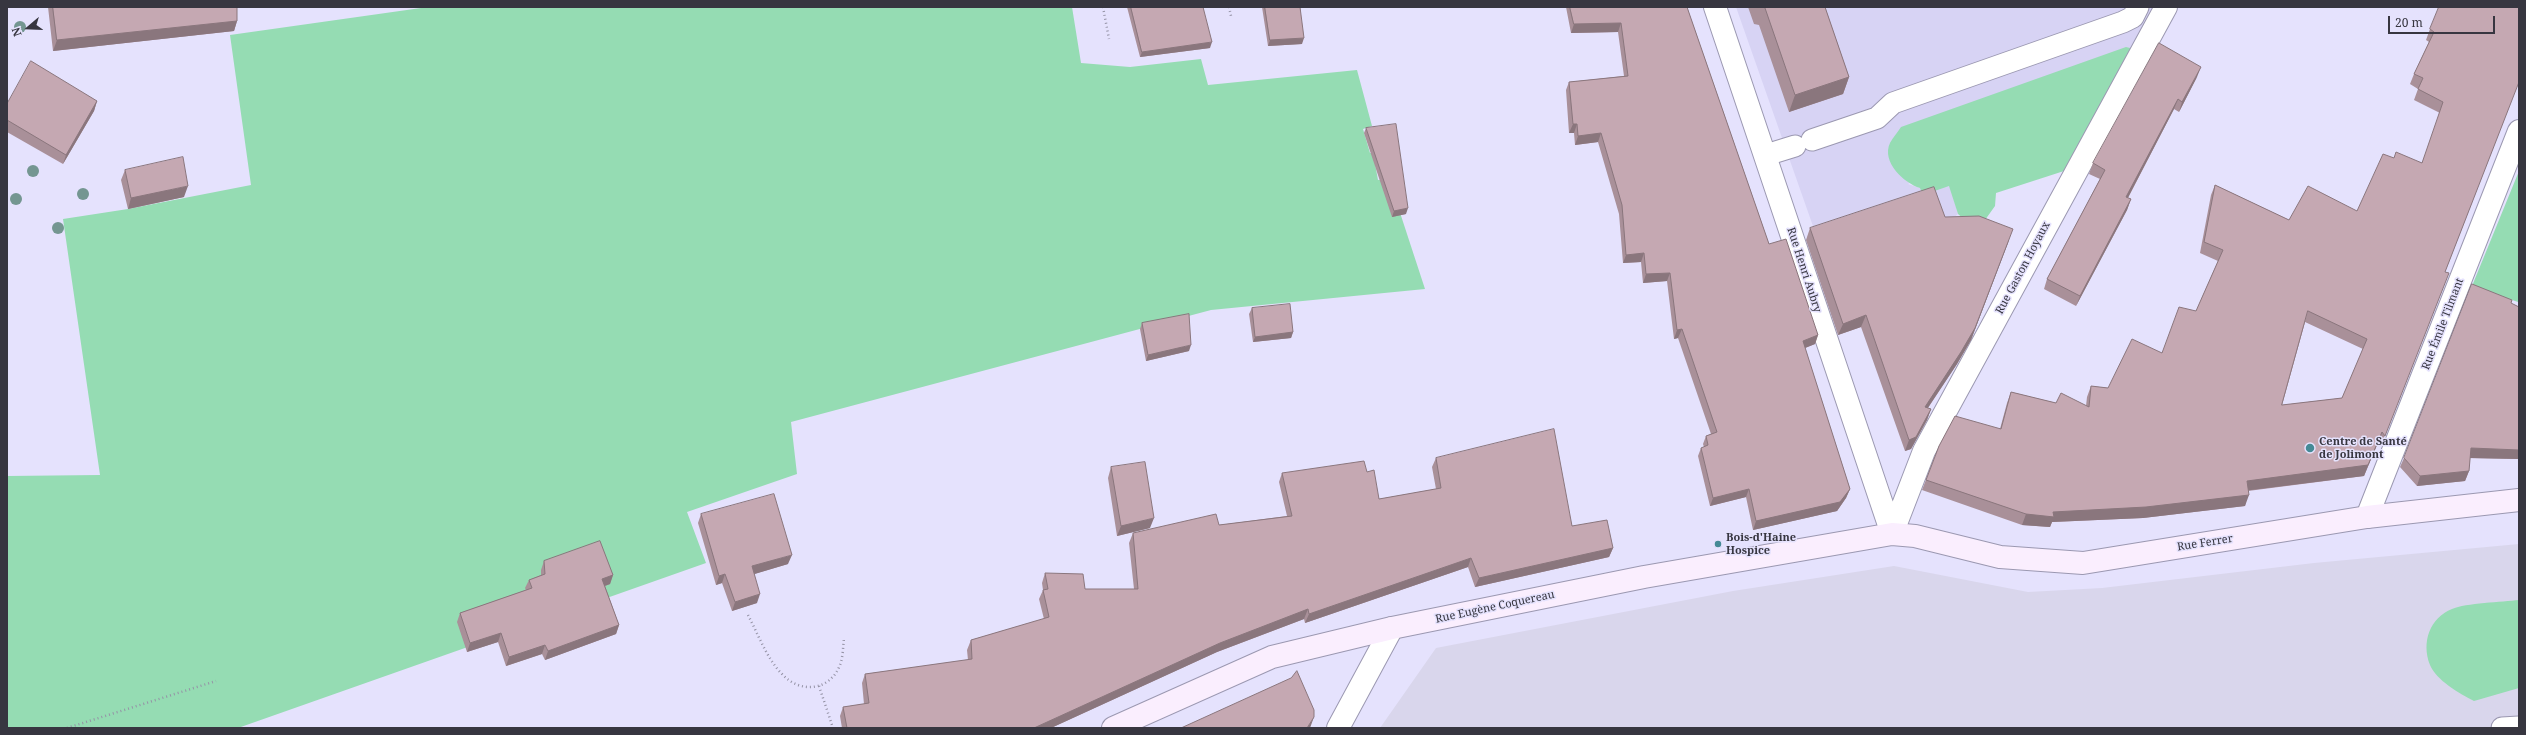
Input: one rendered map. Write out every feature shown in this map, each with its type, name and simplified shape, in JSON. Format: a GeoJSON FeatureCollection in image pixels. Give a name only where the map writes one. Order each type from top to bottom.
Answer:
{"type":"FeatureCollection","features":[{"type":"Feature","properties":{"kind":"street","name":"Rue Henri Aubry"},"geometry":{"type":"LineString","coordinates":[[1715,7],[1766,155],[1892,534]]}},
{"type":"Feature","properties":{"kind":"street","name":"Rue Gaston Hoyaux"},"geometry":{"type":"LineString","coordinates":[[1892,534],[1924,450],[2166,7]]}},
{"type":"Feature","properties":{"kind":"street","name":"Rue Émile Tilmant"},"geometry":{"type":"LineString","coordinates":[[2367,516],[2519,131]]}},
{"type":"Feature","properties":{"kind":"street","name":"Rue Ferrer"},"geometry":{"type":"LineString","coordinates":[[1892,534],[1915,536],[2000,557],[2083,563],[2367,516],[2519,500]]}},
{"type":"Feature","properties":{"kind":"street","name":"Rue Eugène Coquereau"},"geometry":{"type":"LineString","coordinates":[[1113,728],[1272,657],[1392,628],[1644,577],[1892,534]]}},
{"type":"Feature","properties":{"kind":"street"},"geometry":{"type":"LineString","coordinates":[[1338,728],[1392,628]]}},
{"type":"Feature","properties":{"kind":"lane"},"geometry":{"type":"LineString","coordinates":[[1766,155],[1877,118],[1893,103],[2123,22],[2133,17],[2138,7]]}},
{"type":"Feature","properties":{"kind":"lane"},"geometry":{"type":"LineString","coordinates":[[2502,728],[2519,726]]}},
{"type":"Feature","properties":{"kind":"path"},"geometry":{"type":"LineString","coordinates":[[1103,7],[1109,40]]}},
{"type":"Feature","properties":{"kind":"path"},"geometry":{"type":"LineString","coordinates":[[1229,7],[1231,16]]}},
{"type":"Feature","properties":{"kind":"path"},"geometry":{"type":"LineString","coordinates":[[748,615],[783,675],[802,687],[819,686],[832,678],[839,667],[844,638]]}},
{"type":"Feature","properties":{"kind":"path"},"geometry":{"type":"LineString","coordinates":[[67,728],[216,681]]}},
{"type":"Feature","properties":{"kind":"path"},"geometry":{"type":"LineString","coordinates":[[819,686],[833,728]]}},
{"type":"Feature","properties":{"kind":"shaded area"},"geometry":{"type":"Polygon","coordinates":[[[1736,7],[2157,7],[2134,49],[1908,184],[1920,188],[1950,186],[1958,214],[1941,228],[1827,266],[1736,7]]]}},
{"type":"Feature","properties":{"kind":"shaded area"},"geometry":{"type":"Polygon","coordinates":[[[2519,544],[2519,728],[1380,728],[1436,648],[1733,591],[1894,566],[2028,592],[2102,588],[2314,563],[2519,544]]]}},
{"type":"Feature","properties":{"kind":"green space"},"geometry":{"type":"Polygon","coordinates":[[[428,7],[1072,7],[1081,63],[1130,67],[1201,59],[1208,85],[1357,70],[1372,126],[1363,129],[1370,153],[1373,153],[1378,180],[1389,179],[1425,289],[1211,310],[791,422],[797,474],[687,512],[706,563],[238,728],[7,728],[7,476],[100,475],[63,219],[128,209],[251,185],[230,35],[428,7]]]}},
{"type":"Feature","properties":{"kind":"green space"},"geometry":{"type":"Polygon","coordinates":[[[2126,47],[2134,49],[2064,171],[1996,193],[1995,206],[1985,220],[1966,221],[1958,214],[1949,186],[1923,195],[1920,188],[1907,182],[1891,164],[1888,150],[1891,141],[1901,127],[2126,47]]]}},
{"type":"Feature","properties":{"kind":"green space"},"geometry":{"type":"Polygon","coordinates":[[[2519,171],[2519,299],[2518,302],[2472,286],[2519,171]]]}},
{"type":"Feature","properties":{"kind":"green space"},"geometry":{"type":"Polygon","coordinates":[[[2519,600],[2519,688],[2474,701],[2437,676],[2430,665],[2427,656],[2427,640],[2429,632],[2438,618],[2444,613],[2458,607],[2519,600]]]}},
{"type":"Feature","properties":{"kind":"building"},"geometry":{"type":"Polygon","coordinates":[[[53,7],[237,7],[237,21],[57,40],[53,7]]]}},
{"type":"Feature","properties":{"kind":"building"},"geometry":{"type":"Polygon","coordinates":[[[1131,7],[1203,7],[1212,42],[1142,52],[1131,7]]]}},
{"type":"Feature","properties":{"kind":"building"},"geometry":{"type":"Polygon","coordinates":[[[1265,7],[1300,7],[1304,38],[1270,40],[1265,7]]]}},
{"type":"Feature","properties":{"kind":"building"},"geometry":{"type":"Polygon","coordinates":[[[1570,7],[1687,7],[1769,244],[1786,239],[1818,335],[1803,341],[1850,489],[1840,502],[1756,521],[1749,489],[1713,498],[1701,448],[1708,445],[1706,436],[1717,432],[1682,329],[1677,330],[1670,273],[1646,274],[1644,253],[1626,255],[1622,205],[1601,133],[1578,136],[1577,124],[1573,124],[1569,82],[1628,76],[1621,23],[1574,24],[1570,7]]]}},
{"type":"Feature","properties":{"kind":"building"},"geometry":{"type":"Polygon","coordinates":[[[1760,7],[1825,7],[1849,77],[1795,95],[1765,8],[1760,7]]]}},
{"type":"Feature","properties":{"kind":"building"},"geometry":{"type":"Polygon","coordinates":[[[2439,7],[2519,7],[2519,82],[2445,272],[2449,273],[2385,436],[2382,432],[2368,465],[2247,481],[2249,495],[2146,507],[2053,512],[2054,517],[2026,514],[1926,480],[1939,446],[1955,416],[2001,429],[2011,392],[2056,403],[2061,393],[2089,407],[2091,386],[2108,388],[2132,339],[2162,353],[2179,307],[2196,311],[2223,250],[2204,242],[2215,185],[2289,220],[2308,186],[2357,211],[2383,154],[2394,158],[2396,152],[2422,163],[2443,102],[2418,89],[2423,78],[2414,74],[2434,32],[2430,29],[2439,7]],[[2308,311],[2282,405],[2342,398],[2367,339],[2308,311]]]}},
{"type":"Feature","properties":{"kind":"building"},"geometry":{"type":"Polygon","coordinates":[[[2159,43],[2201,67],[2182,102],[2178,99],[2126,197],[2131,199],[2080,296],[2047,279],[2105,170],[2093,163],[2159,43]]]}},
{"type":"Feature","properties":{"kind":"building"},"geometry":{"type":"Polygon","coordinates":[[[31,61],[97,101],[66,155],[7,120],[7,104],[31,61]]]}},
{"type":"Feature","properties":{"kind":"building"},"geometry":{"type":"Polygon","coordinates":[[[1396,124],[1408,208],[1394,211],[1366,128],[1396,124]]]}},
{"type":"Feature","properties":{"kind":"building"},"geometry":{"type":"Polygon","coordinates":[[[183,157],[188,186],[131,198],[125,170],[183,157]]]}},
{"type":"Feature","properties":{"kind":"building"},"geometry":{"type":"Polygon","coordinates":[[[1934,187],[1945,217],[1979,216],[2013,229],[1975,328],[1925,407],[1931,409],[1916,437],[1909,440],[1866,315],[1843,324],[1810,228],[1934,187]]]}},
{"type":"Feature","properties":{"kind":"building"},"geometry":{"type":"Polygon","coordinates":[[[2472,284],[2512,300],[2511,303],[2519,307],[2519,450],[2471,448],[2469,471],[2420,476],[2404,458],[2472,284]]]}},
{"type":"Feature","properties":{"kind":"building"},"geometry":{"type":"Polygon","coordinates":[[[1290,304],[1293,332],[1255,337],[1252,308],[1290,304]]]}},
{"type":"Feature","properties":{"kind":"building"},"geometry":{"type":"Polygon","coordinates":[[[1189,314],[1191,345],[1148,355],[1142,323],[1189,314]]]}},
{"type":"Feature","properties":{"kind":"building"},"geometry":{"type":"Polygon","coordinates":[[[1554,429],[1572,526],[1607,520],[1613,548],[1479,578],[1471,558],[1309,614],[1308,609],[1220,643],[1034,728],[847,728],[843,707],[869,703],[865,674],[972,659],[971,640],[1049,617],[1043,590],[1048,589],[1045,573],[1083,574],[1085,589],[1138,589],[1133,533],[1216,514],[1219,525],[1292,516],[1282,473],[1364,461],[1367,472],[1374,470],[1379,499],[1441,488],[1436,458],[1554,429]]]}},
{"type":"Feature","properties":{"kind":"building"},"geometry":{"type":"Polygon","coordinates":[[[1145,462],[1154,518],[1121,526],[1111,467],[1145,462]]]}},
{"type":"Feature","properties":{"kind":"building"},"geometry":{"type":"Polygon","coordinates":[[[774,494],[792,555],[752,566],[760,594],[735,602],[725,574],[719,576],[701,514],[774,494]]]}},
{"type":"Feature","properties":{"kind":"building"},"geometry":{"type":"Polygon","coordinates":[[[600,541],[613,575],[602,579],[619,625],[548,651],[545,645],[509,657],[501,633],[470,643],[460,613],[532,588],[529,580],[545,574],[544,561],[600,541]]]}},
{"type":"Feature","properties":{"kind":"building"},"geometry":{"type":"Polygon","coordinates":[[[1297,671],[1314,710],[1314,717],[1307,728],[1181,728],[1291,678],[1297,671]]]}},
{"type":"Feature","properties":{"kind":"place","name":"Centre de Santé de Jolimont"},"geometry":{"type":"Point","coordinates":[2310,448]}},
{"type":"Feature","properties":{"kind":"place","name":"Bois-d'Haine Hospice"},"geometry":{"type":"Point","coordinates":[1718,544]}}]}
